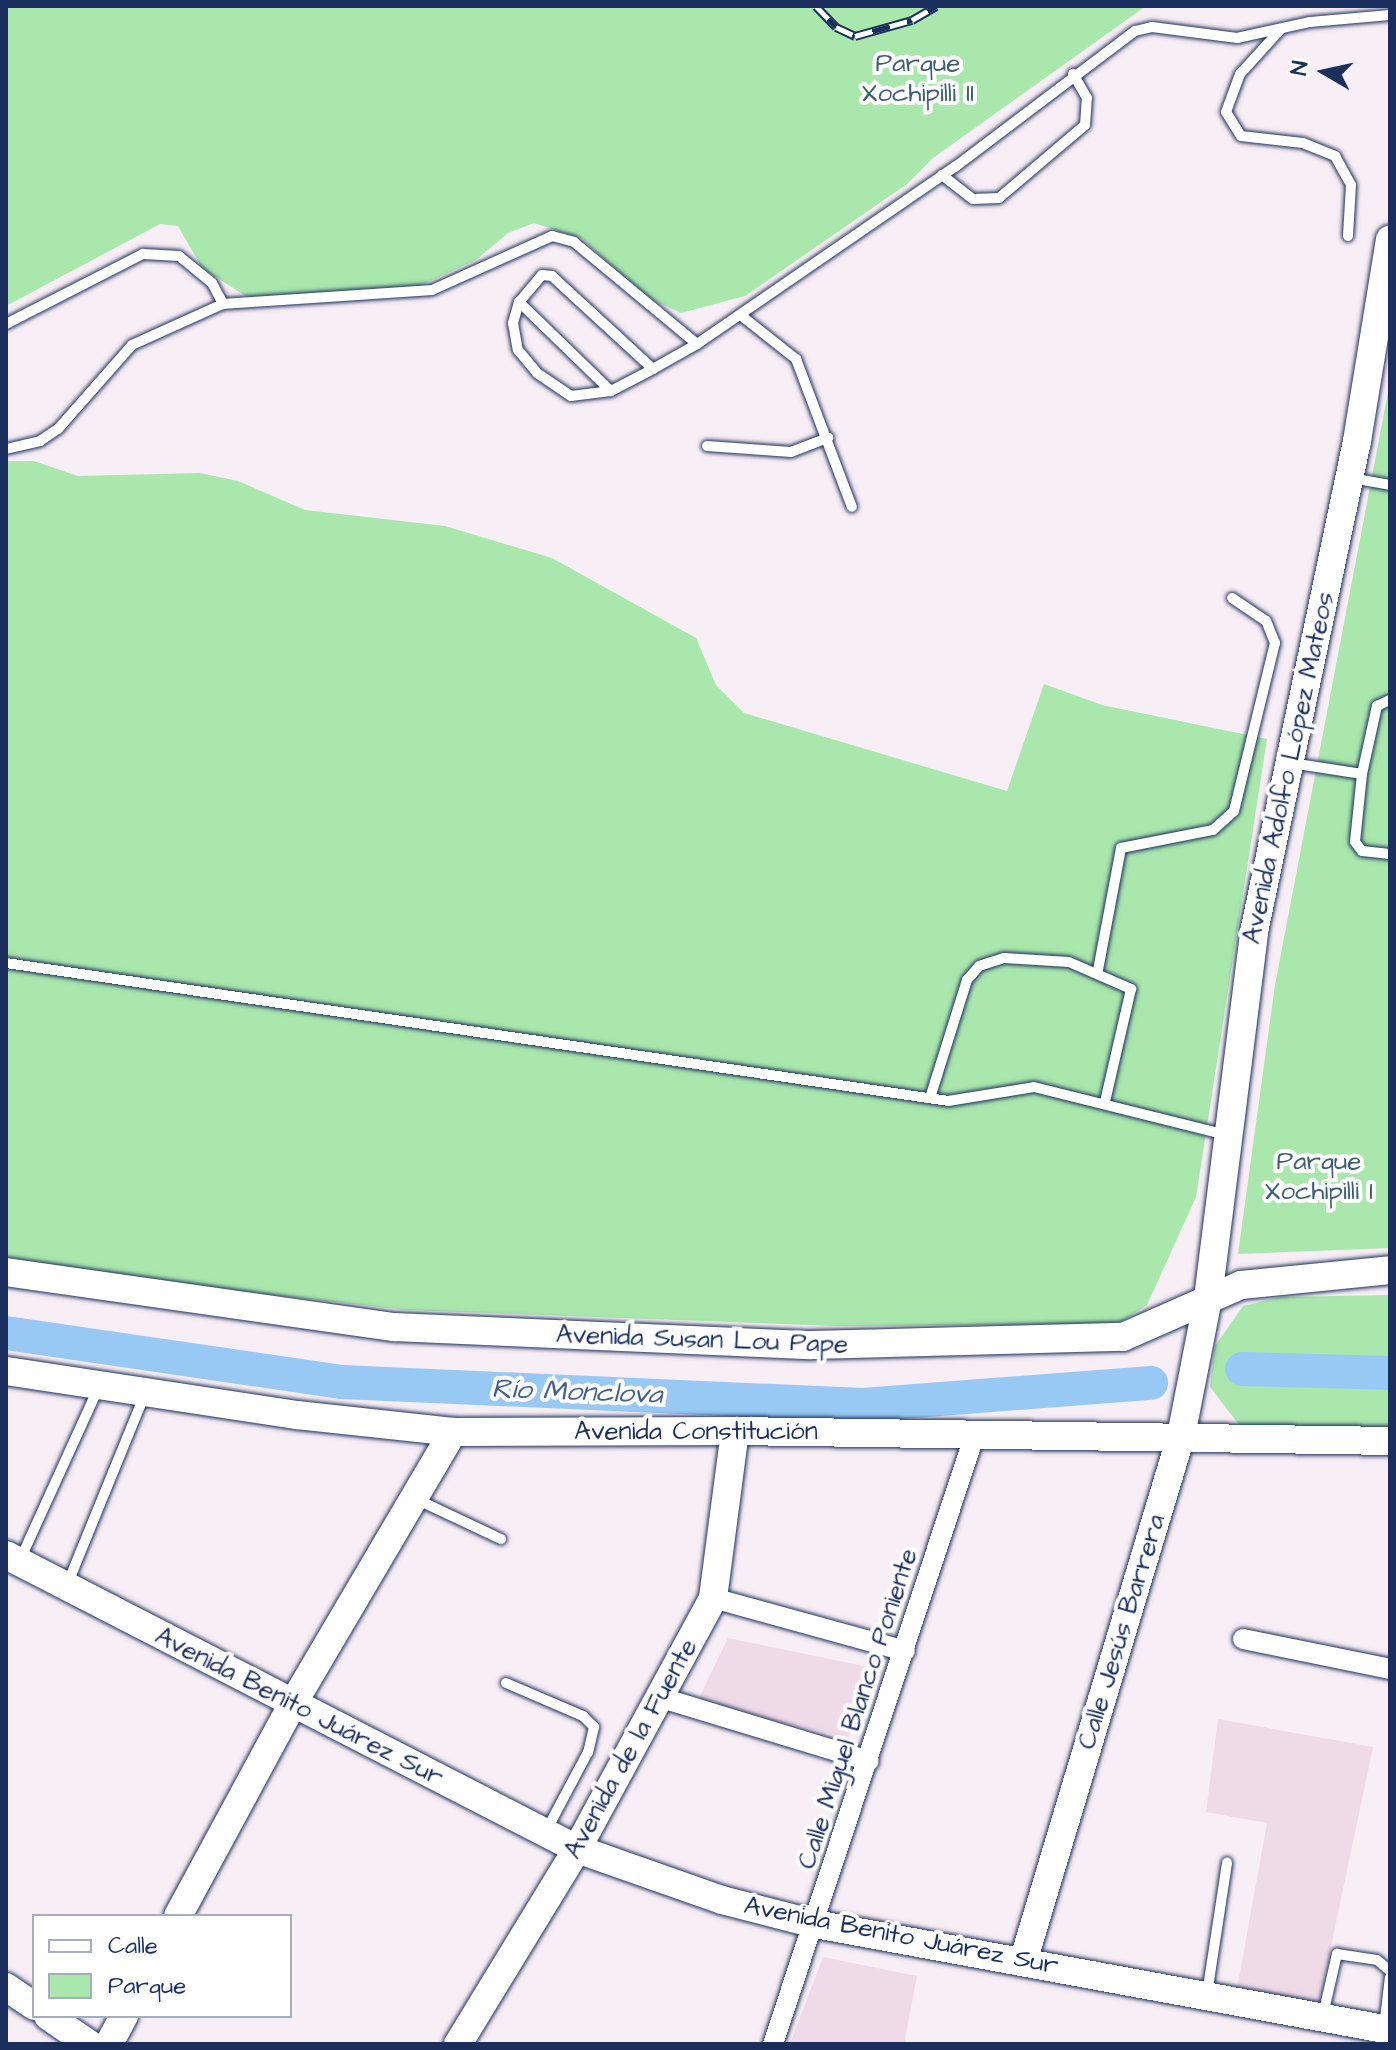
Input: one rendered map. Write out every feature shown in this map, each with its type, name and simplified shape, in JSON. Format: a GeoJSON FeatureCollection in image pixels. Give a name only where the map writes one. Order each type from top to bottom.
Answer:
{"type":"FeatureCollection","features":[{"type":"Feature","properties":{"kind":"street","name":"Avenida Adolfo López Mateos"},"geometry":{"type":"LineString","coordinates":[[1208,1298],[1254,932],[1349,478],[1390,240]]}},
{"type":"Feature","properties":{"kind":"street","name":"Avenida Susan Lou Pape"},"geometry":{"type":"LineString","coordinates":[[6,1272],[380,1326],[811,1345],[1123,1337],[1208,1298],[1267,1278],[1390,1270]]}},
{"type":"Feature","properties":{"kind":"street","name":"Calle Jesús Barrera"},"geometry":{"type":"LineString","coordinates":[[1023,1962],[1181,1436],[1208,1298]]}},
{"type":"Feature","properties":{"kind":"street","name":"Avenida Constitución"},"geometry":{"type":"LineString","coordinates":[[6,1371],[366,1425],[453,1432],[735,1431],[1390,1441]]}},
{"type":"Feature","properties":{"kind":"street"},"geometry":{"type":"LineString","coordinates":[[1137,1436],[1174,1412],[1189,1392],[1203,1420],[1226,1437]]}},
{"type":"Feature","properties":{"kind":"street","name":"Avenida de la Fuente"},"geometry":{"type":"LineString","coordinates":[[458,2044],[577,1849],[662,1698],[713,1598],[735,1431]]}},
{"type":"Feature","properties":{"kind":"street"},"geometry":{"type":"LineString","coordinates":[[179,1914],[292,1705],[453,1432]]}},
{"type":"Feature","properties":{"kind":"street","name":"Calle Miguel Blanco Poniente"},"geometry":{"type":"LineString","coordinates":[[773,2044],[975,1434]]}},
{"type":"Feature","properties":{"kind":"street","name":"Avenida Benito Juárez Sur"},"geometry":{"type":"LineString","coordinates":[[13,1558],[292,1705],[577,1849],[722,1900],[815,1924],[1387,2029]]}},
{"type":"Feature","properties":{"kind":"street"},"geometry":{"type":"LineString","coordinates":[[713,1598],[905,1651]]}},
{"type":"Feature","properties":{"kind":"street"},"geometry":{"type":"LineString","coordinates":[[1243,1639],[1390,1669]]}},
{"type":"Feature","properties":{"kind":"street"},"geometry":{"type":"LineString","coordinates":[[662,1698],[869,1761]]}},
{"type":"Feature","properties":{"kind":"street"},"geometry":{"type":"LineString","coordinates":[[6,1987],[32,2005]]}},
{"type":"Feature","properties":{"kind":"street"},"geometry":{"type":"LineString","coordinates":[[51,2018],[89,2044]]}},
{"type":"Feature","properties":{"kind":"street"},"geometry":{"type":"LineString","coordinates":[[109,2044],[123,2018]]}},
{"type":"Feature","properties":{"kind":"lane"},"geometry":{"type":"LineString","coordinates":[[653,369],[552,276],[542,275],[519,302],[514,337],[537,373],[571,396],[611,391],[653,369],[743,317],[942,175],[1114,42],[1152,27],[1237,38],[1283,28],[1390,15]]}},
{"type":"Feature","properties":{"kind":"lane"},"geometry":{"type":"LineString","coordinates":[[1283,28],[1240,74],[1226,112],[1241,136],[1303,143],[1335,156],[1351,185],[1348,236]]}},
{"type":"Feature","properties":{"kind":"lane"},"geometry":{"type":"LineString","coordinates":[[942,175],[973,199],[999,198],[1085,125],[1087,98],[1073,74]]}},
{"type":"Feature","properties":{"kind":"lane"},"geometry":{"type":"LineString","coordinates":[[6,449],[40,441],[58,429],[132,345],[223,304],[432,290],[552,236],[574,242],[697,344]]}},
{"type":"Feature","properties":{"kind":"lane"},"geometry":{"type":"LineString","coordinates":[[6,324],[126,259],[158,253],[179,256],[194,268],[223,304]]}},
{"type":"Feature","properties":{"kind":"lane"},"geometry":{"type":"LineString","coordinates":[[519,302],[611,391]]}},
{"type":"Feature","properties":{"kind":"lane"},"geometry":{"type":"LineString","coordinates":[[743,317],[796,359],[852,507]]}},
{"type":"Feature","properties":{"kind":"lane"},"geometry":{"type":"LineString","coordinates":[[707,446],[791,452],[828,438]]}},
{"type":"Feature","properties":{"kind":"lane"},"geometry":{"type":"LineString","coordinates":[[1349,478],[1390,485]]}},
{"type":"Feature","properties":{"kind":"lane"},"geometry":{"type":"LineString","coordinates":[[1098,970],[1121,848],[1213,830],[1234,811],[1275,643],[1266,621],[1232,598]]}},
{"type":"Feature","properties":{"kind":"lane"},"geometry":{"type":"LineString","coordinates":[[1390,700],[1377,706],[1362,774],[1355,842],[1362,851],[1390,854]]}},
{"type":"Feature","properties":{"kind":"lane"},"geometry":{"type":"LineString","coordinates":[[1289,762],[1362,774]]}},
{"type":"Feature","properties":{"kind":"lane"},"geometry":{"type":"LineString","coordinates":[[930,1098],[967,980],[979,966],[1004,958],[1069,962],[1127,983],[1132,997],[1105,1102]]}},
{"type":"Feature","properties":{"kind":"lane"},"geometry":{"type":"LineString","coordinates":[[6,963],[930,1098],[964,1100],[1017,1086],[1105,1102],[1227,1135]]}},
{"type":"Feature","properties":{"kind":"lane"},"geometry":{"type":"LineString","coordinates":[[13,1558],[101,1384]]}},
{"type":"Feature","properties":{"kind":"lane"},"geometry":{"type":"LineString","coordinates":[[66,1586],[146,1391]]}},
{"type":"Feature","properties":{"kind":"lane"},"geometry":{"type":"LineString","coordinates":[[414,1498],[501,1539]]}},
{"type":"Feature","properties":{"kind":"lane"},"geometry":{"type":"LineString","coordinates":[[506,1683],[583,1716],[594,1727],[588,1752],[545,1833]]}},
{"type":"Feature","properties":{"kind":"lane"},"geometry":{"type":"LineString","coordinates":[[1206,1996],[1227,1863]]}},
{"type":"Feature","properties":{"kind":"lane"},"geometry":{"type":"LineString","coordinates":[[1322,2017],[1337,1954],[1377,1960],[1390,1974],[1387,2029]]}},
{"type":"Feature","properties":{"kind":"shaded area"},"geometry":{"type":"Polygon","coordinates":[[[728,1638],[864,1666],[849,1738],[697,1702],[728,1638]]]}},
{"type":"Feature","properties":{"kind":"shaded area"},"geometry":{"type":"Polygon","coordinates":[[[1218,1719],[1373,1747],[1319,2003],[1237,1989],[1267,1823],[1206,1812],[1218,1719]]]}},
{"type":"Feature","properties":{"kind":"shaded area"},"geometry":{"type":"Polygon","coordinates":[[[823,1957],[917,1976],[904,2044],[790,2044],[823,1957]]]}},
{"type":"Feature","properties":{"kind":"green space","name":"Parque Xochipilli II"},"geometry":{"type":"Polygon","coordinates":[[[6,6],[1146,6],[933,158],[907,184],[745,296],[681,313],[644,296],[583,239],[534,223],[508,233],[476,260],[404,293],[247,297],[202,268],[178,226],[160,224],[6,306],[6,6]]]}},
{"type":"Feature","properties":{"kind":"green space","name":"Parque Xochipilli I"},"geometry":{"type":"Polygon","coordinates":[[[1390,382],[1390,1248],[1238,1254],[1275,985],[1390,382]]]}},
{"type":"Feature","properties":{"kind":"green space"},"geometry":{"type":"Polygon","coordinates":[[[6,461],[34,461],[78,476],[200,473],[238,481],[305,510],[445,526],[552,558],[696,638],[716,685],[744,713],[1007,791],[1044,684],[1102,705],[1267,739],[1196,1197],[1147,1305],[1122,1321],[1105,1324],[838,1326],[406,1310],[156,1282],[6,1257],[6,461]]]}},
{"type":"Feature","properties":{"kind":"green space"},"geometry":{"type":"Polygon","coordinates":[[[1390,1295],[1390,1430],[1240,1426],[1210,1387],[1215,1346],[1243,1306],[1280,1297],[1390,1295]]]}},
{"type":"Feature","properties":{"kind":"waterway","name":"Río Monclova"},"geometry":{"type":"LineString","coordinates":[[6,1333],[342,1382],[863,1405],[1151,1383]]}},
{"type":"Feature","properties":{"kind":"waterway"},"geometry":{"type":"LineString","coordinates":[[1242,1369],[1390,1373]]}},
{"type":"Feature","properties":{"kind":"railway"},"geometry":{"type":"LineString","coordinates":[[816,6],[836,27],[855,36],[912,20],[936,6]]}}]}
